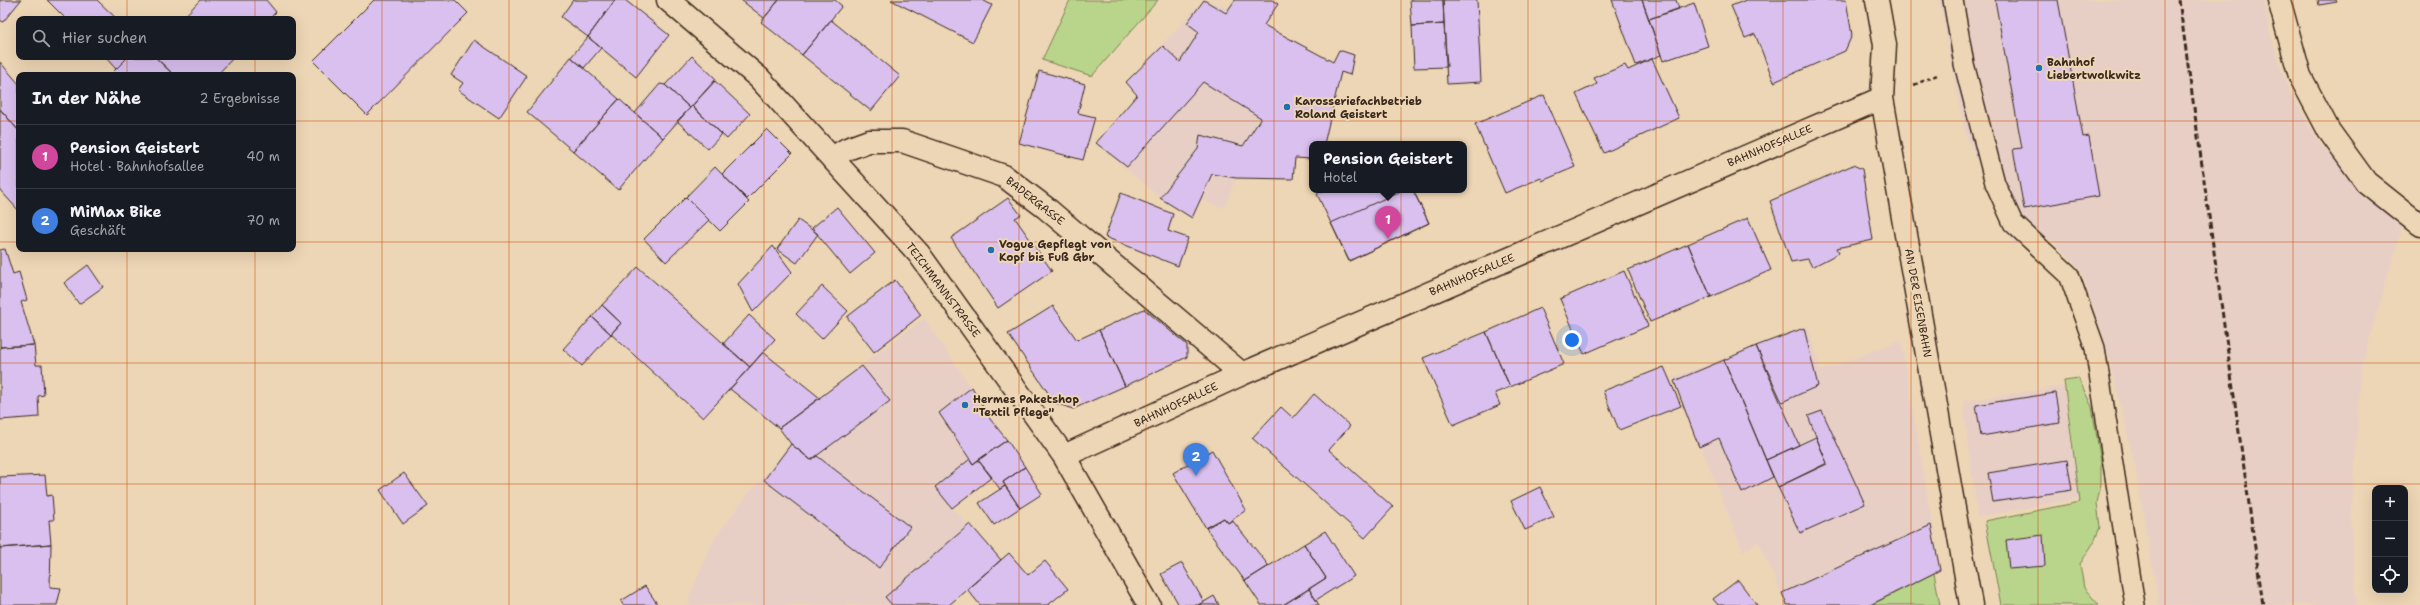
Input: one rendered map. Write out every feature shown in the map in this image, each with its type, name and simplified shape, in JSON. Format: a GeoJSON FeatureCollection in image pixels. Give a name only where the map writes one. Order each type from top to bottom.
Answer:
{"type":"FeatureCollection","features":[{"type":"Feature","properties":{"kind":"street","name":"TEICHMANNSTRASSE"},"geometry":{"type":"LineString","coordinates":[[668,0],[759,78],[919,254],[1064,456],[1149,605]]}},
{"type":"Feature","properties":{"kind":"street","name":"AN DER EISENBAHN"},"geometry":{"type":"LineString","coordinates":[[1877,0],[1885,45],[1882,98],[1971,605]]}},
{"type":"Feature","properties":{"kind":"street"},"geometry":{"type":"LineString","coordinates":[[2279,0],[2300,76],[2329,131],[2366,182],[2420,225]]}},
{"type":"Feature","properties":{"kind":"street","name":"BAHNHOFSALLEE"},"geometry":{"type":"LineString","coordinates":[[1064,456],[1242,374],[1882,98]]}},
{"type":"Feature","properties":{"kind":"street","name":"BADERGASSE"},"geometry":{"type":"LineString","coordinates":[[832,158],[847,149],[869,141],[902,141],[1004,176],[1046,208],[1242,374]]}},
{"type":"Feature","properties":{"kind":"lane"},"geometry":{"type":"LineString","coordinates":[[1953,0],[1964,64],[1995,183],[2013,223],[2069,275],[2095,348],[2135,605]]}},
{"type":"Feature","properties":{"kind":"path"},"geometry":{"type":"LineString","coordinates":[[1910,87],[1964,64]]}},
{"type":"Feature","properties":{"kind":"shaded area","name":"Karosseriefachbetrieb Roland Geistert"},"geometry":{"type":"Polygon","coordinates":[[[1204,0],[1229,7],[1235,0],[1272,0],[1278,4],[1265,25],[1333,62],[1339,50],[1354,55],[1350,75],[1341,72],[1325,141],[1309,141],[1309,159],[1295,158],[1293,179],[1236,178],[1224,208],[1201,200],[1192,218],[1160,198],[1096,143],[1137,95],[1130,78],[1204,0]]]}},
{"type":"Feature","properties":{"kind":"shaded area"},"geometry":{"type":"Polygon","coordinates":[[[1939,0],[2264,0],[2269,29],[2288,89],[2320,143],[2361,191],[2402,227],[2361,369],[2351,524],[2357,605],[2159,605],[2135,467],[2106,345],[2081,270],[2051,239],[2014,244],[1965,133],[1939,0]]]}},
{"type":"Feature","properties":{"kind":"shaded area"},"geometry":{"type":"Polygon","coordinates":[[[924,318],[1007,440],[978,460],[992,477],[952,508],[1001,560],[948,605],[688,605],[690,595],[712,542],[743,500],[791,444],[779,428],[924,318]]]}},
{"type":"Feature","properties":{"kind":"shaded area"},"geometry":{"type":"Polygon","coordinates":[[[1808,327],[1821,371],[1901,340],[1940,570],[1870,605],[1787,605],[1758,542],[1743,551],[1673,377],[1808,327]]]}},
{"type":"Feature","properties":{"kind":"shaded area"},"geometry":{"type":"Polygon","coordinates":[[[2063,386],[2080,498],[1977,517],[1963,401],[2063,386]]]}},
{"type":"Feature","properties":{"kind":"green space"},"geometry":{"type":"Polygon","coordinates":[[[1070,0],[1158,0],[1092,76],[1042,60],[1070,0]]]}},
{"type":"Feature","properties":{"kind":"green space"},"geometry":{"type":"Polygon","coordinates":[[[2079,379],[2092,407],[2101,463],[2101,484],[2097,503],[2100,527],[2094,542],[2080,564],[2084,588],[2099,605],[2001,605],[1985,521],[2080,502],[2064,381],[2079,379]]]}},
{"type":"Feature","properties":{"kind":"green space"},"geometry":{"type":"Polygon","coordinates":[[[1934,573],[1940,605],[1871,605],[1934,573]]]}},
{"type":"Feature","properties":{"kind":"building"},"geometry":{"type":"Polygon","coordinates":[[[0,0],[21,0],[3,22],[0,20],[0,0]]]}},
{"type":"Feature","properties":{"kind":"building"},"geometry":{"type":"Polygon","coordinates":[[[47,0],[97,0],[114,16],[63,16],[47,0]]]}},
{"type":"Feature","properties":{"kind":"building"},"geometry":{"type":"Polygon","coordinates":[[[200,0],[266,0],[276,12],[272,16],[185,16],[200,0]]]}},
{"type":"Feature","properties":{"kind":"building"},"geometry":{"type":"Polygon","coordinates":[[[374,0],[455,0],[468,13],[367,115],[313,61],[374,0]]]}},
{"type":"Feature","properties":{"kind":"building"},"geometry":{"type":"Polygon","coordinates":[[[573,0],[615,0],[588,37],[561,17],[573,0]]]}},
{"type":"Feature","properties":{"kind":"building"},"geometry":{"type":"Polygon","coordinates":[[[615,0],[625,0],[669,35],[636,77],[588,37],[615,0]]]}},
{"type":"Feature","properties":{"kind":"building"},"geometry":{"type":"Polygon","coordinates":[[[741,0],[779,0],[764,18],[741,0]]]}},
{"type":"Feature","properties":{"kind":"building"},"geometry":{"type":"Polygon","coordinates":[[[779,0],[835,0],[842,6],[802,55],[761,22],[779,0]]]}},
{"type":"Feature","properties":{"kind":"building"},"geometry":{"type":"Polygon","coordinates":[[[891,0],[982,0],[992,5],[973,42],[891,0]]]}},
{"type":"Feature","properties":{"kind":"building","name":"Karosseriefachbetrieb Roland Geistert"},"geometry":{"type":"Polygon","coordinates":[[[1204,0],[1226,13],[1235,0],[1272,0],[1278,4],[1264,25],[1333,62],[1339,50],[1354,55],[1350,75],[1341,72],[1325,141],[1309,141],[1309,159],[1295,158],[1293,179],[1236,178],[1212,174],[1192,218],[1160,198],[1198,149],[1200,135],[1243,146],[1261,118],[1203,82],[1127,167],[1096,143],[1137,95],[1126,82],[1163,46],[1180,62],[1199,32],[1187,23],[1204,0]]]}},
{"type":"Feature","properties":{"kind":"building"},"geometry":{"type":"Polygon","coordinates":[[[1410,0],[1443,0],[1444,24],[1412,26],[1410,0]]]}},
{"type":"Feature","properties":{"kind":"building"},"geometry":{"type":"Polygon","coordinates":[[[1443,0],[1477,0],[1481,82],[1447,84],[1443,0]]]}},
{"type":"Feature","properties":{"kind":"building"},"geometry":{"type":"Polygon","coordinates":[[[1612,0],[1642,0],[1661,55],[1636,65],[1612,0]]]}},
{"type":"Feature","properties":{"kind":"building"},"geometry":{"type":"Polygon","coordinates":[[[1642,0],[1676,0],[1679,9],[1649,19],[1642,0]]]}},
{"type":"Feature","properties":{"kind":"building"},"geometry":{"type":"Polygon","coordinates":[[[1746,0],[1846,0],[1852,35],[1845,51],[1774,82],[1755,34],[1745,38],[1731,6],[1746,0]]]}},
{"type":"Feature","properties":{"kind":"building","name":"Bahnhof Liebertwolkwitz"},"geometry":{"type":"Polygon","coordinates":[[[1995,0],[2058,0],[2083,137],[2089,136],[2099,196],[2024,209],[2013,149],[2022,148],[1995,0]]]}},
{"type":"Feature","properties":{"kind":"building"},"geometry":{"type":"Polygon","coordinates":[[[2318,0],[2336,0],[2337,2],[2319,5],[2318,0]]]}},
{"type":"Feature","properties":{"kind":"building"},"geometry":{"type":"Polygon","coordinates":[[[1694,3],[1708,46],[1663,61],[1649,19],[1694,3]]]}},
{"type":"Feature","properties":{"kind":"building"},"geometry":{"type":"Polygon","coordinates":[[[831,20],[900,76],[871,111],[802,55],[831,20]]]}},
{"type":"Feature","properties":{"kind":"building"},"geometry":{"type":"Polygon","coordinates":[[[1444,24],[1447,67],[1414,68],[1412,26],[1444,24]]]}},
{"type":"Feature","properties":{"kind":"building"},"geometry":{"type":"Polygon","coordinates":[[[588,37],[601,48],[584,68],[571,57],[588,37]]]}},
{"type":"Feature","properties":{"kind":"building"},"geometry":{"type":"Polygon","coordinates":[[[474,40],[527,76],[499,118],[458,90],[463,83],[451,75],[474,40]]]}},
{"type":"Feature","properties":{"kind":"building"},"geometry":{"type":"Polygon","coordinates":[[[692,56],[716,79],[690,108],[665,85],[692,56]]]}},
{"type":"Feature","properties":{"kind":"building"},"geometry":{"type":"Polygon","coordinates":[[[571,57],[619,99],[573,151],[527,112],[571,57]]]}},
{"type":"Feature","properties":{"kind":"building"},"geometry":{"type":"Polygon","coordinates":[[[1652,59],[1679,118],[1604,153],[1576,94],[1597,84],[1594,78],[1625,65],[1628,70],[1652,59]]]}},
{"type":"Feature","properties":{"kind":"building"},"geometry":{"type":"Polygon","coordinates":[[[108,60],[125,60],[116,69],[108,60]]]}},
{"type":"Feature","properties":{"kind":"building"},"geometry":{"type":"Polygon","coordinates":[[[125,60],[158,60],[171,72],[115,72],[114,71],[125,60]]]}},
{"type":"Feature","properties":{"kind":"building"},"geometry":{"type":"Polygon","coordinates":[[[158,60],[231,60],[220,72],[171,72],[158,60]]]}},
{"type":"Feature","properties":{"kind":"building"},"geometry":{"type":"Polygon","coordinates":[[[0,62],[16,81],[16,128],[0,109],[0,62]]]}},
{"type":"Feature","properties":{"kind":"building"},"geometry":{"type":"Polygon","coordinates":[[[1039,71],[1085,84],[1078,113],[1095,117],[1083,160],[1019,143],[1039,71]]]}},
{"type":"Feature","properties":{"kind":"building"},"geometry":{"type":"Polygon","coordinates":[[[715,81],[750,114],[727,139],[692,106],[715,81]]]}},
{"type":"Feature","properties":{"kind":"building"},"geometry":{"type":"Polygon","coordinates":[[[660,84],[665,85],[690,108],[663,138],[635,113],[660,84]]]}},
{"type":"Feature","properties":{"kind":"building"},"geometry":{"type":"Polygon","coordinates":[[[1544,95],[1575,167],[1542,181],[1541,178],[1505,193],[1475,124],[1544,95]]]}},
{"type":"Feature","properties":{"kind":"building"},"geometry":{"type":"Polygon","coordinates":[[[619,99],[663,138],[618,190],[573,151],[619,99]]]}},
{"type":"Feature","properties":{"kind":"building"},"geometry":{"type":"Polygon","coordinates":[[[692,106],[722,134],[708,149],[677,121],[692,106]]]}},
{"type":"Feature","properties":{"kind":"building"},"geometry":{"type":"Polygon","coordinates":[[[0,109],[16,128],[16,208],[0,190],[0,109]]]}},
{"type":"Feature","properties":{"kind":"building"},"geometry":{"type":"Polygon","coordinates":[[[767,129],[792,154],[747,199],[722,174],[767,129]]]}},
{"type":"Feature","properties":{"kind":"building"},"geometry":{"type":"Polygon","coordinates":[[[1853,165],[1862,169],[1873,240],[1837,248],[1839,253],[1812,267],[1808,259],[1791,262],[1770,201],[1853,165]]]}},
{"type":"Feature","properties":{"kind":"building"},"geometry":{"type":"Polygon","coordinates":[[[715,167],[749,202],[720,231],[686,197],[715,167]]]}},
{"type":"Feature","properties":{"kind":"building"},"geometry":{"type":"Polygon","coordinates":[[[1121,193],[1173,214],[1168,231],[1188,238],[1178,266],[1105,237],[1121,193]]]}},
{"type":"Feature","properties":{"kind":"building"},"geometry":{"type":"Polygon","coordinates":[[[1396,193],[1414,193],[1429,223],[1349,261],[1331,223],[1396,193]]]}},
{"type":"Feature","properties":{"kind":"building"},"geometry":{"type":"Polygon","coordinates":[[[1414,193],[1429,223],[1349,261],[1317,194],[1414,193]]]}},
{"type":"Feature","properties":{"kind":"building"},"geometry":{"type":"Polygon","coordinates":[[[686,197],[709,220],[666,262],[644,239],[686,197]]]}},
{"type":"Feature","properties":{"kind":"building"},"geometry":{"type":"Polygon","coordinates":[[[1008,198],[1021,215],[1015,218],[1052,271],[998,308],[951,238],[1008,198]]]}},
{"type":"Feature","properties":{"kind":"building"},"geometry":{"type":"Polygon","coordinates":[[[837,207],[875,253],[850,274],[812,228],[837,207]]]}},
{"type":"Feature","properties":{"kind":"building"},"geometry":{"type":"Polygon","coordinates":[[[1748,218],[1771,270],[1711,297],[1688,244],[1748,218]]]}},
{"type":"Feature","properties":{"kind":"building"},"geometry":{"type":"Polygon","coordinates":[[[798,220],[818,234],[797,263],[777,249],[798,220]]]}},
{"type":"Feature","properties":{"kind":"building"},"geometry":{"type":"Polygon","coordinates":[[[1688,244],[1711,297],[1650,322],[1628,270],[1688,244]]]}},
{"type":"Feature","properties":{"kind":"building"},"geometry":{"type":"Polygon","coordinates":[[[773,246],[792,272],[753,312],[738,284],[773,246]]]}},
{"type":"Feature","properties":{"kind":"building"},"geometry":{"type":"Polygon","coordinates":[[[5,249],[13,274],[19,272],[27,300],[21,302],[34,345],[0,347],[0,250],[5,249]]]}},
{"type":"Feature","properties":{"kind":"building"},"geometry":{"type":"Polygon","coordinates":[[[88,265],[103,287],[79,304],[64,283],[88,265]]]}},
{"type":"Feature","properties":{"kind":"building"},"geometry":{"type":"Polygon","coordinates":[[[638,267],[750,367],[703,418],[611,334],[621,323],[602,305],[638,267]]]}},
{"type":"Feature","properties":{"kind":"building"},"geometry":{"type":"Polygon","coordinates":[[[1624,271],[1648,326],[1584,354],[1560,299],[1624,271]]]}},
{"type":"Feature","properties":{"kind":"building"},"geometry":{"type":"Polygon","coordinates":[[[895,280],[921,315],[874,352],[847,317],[895,280]]]}},
{"type":"Feature","properties":{"kind":"building"},"geometry":{"type":"Polygon","coordinates":[[[822,286],[848,311],[822,339],[796,314],[822,286]]]}},
{"type":"Feature","properties":{"kind":"building"},"geometry":{"type":"Polygon","coordinates":[[[602,305],[621,323],[611,334],[592,317],[602,305]]]}},
{"type":"Feature","properties":{"kind":"building"},"geometry":{"type":"Polygon","coordinates":[[[1053,306],[1077,340],[1099,330],[1125,386],[1073,409],[1055,403],[1008,334],[1053,306]]]}},
{"type":"Feature","properties":{"kind":"building"},"geometry":{"type":"Polygon","coordinates":[[[1540,308],[1564,364],[1510,387],[1486,332],[1540,308]]]}},
{"type":"Feature","properties":{"kind":"building"},"geometry":{"type":"Polygon","coordinates":[[[1144,309],[1187,345],[1187,357],[1125,386],[1099,330],[1144,309]]]}},
{"type":"Feature","properties":{"kind":"building"},"geometry":{"type":"Polygon","coordinates":[[[749,315],[775,339],[750,367],[723,344],[749,315]]]}},
{"type":"Feature","properties":{"kind":"building"},"geometry":{"type":"Polygon","coordinates":[[[592,317],[611,334],[582,366],[563,349],[592,317]]]}},
{"type":"Feature","properties":{"kind":"building"},"geometry":{"type":"Polygon","coordinates":[[[1804,328],[1818,386],[1782,402],[1756,346],[1804,328]]]}},
{"type":"Feature","properties":{"kind":"building"},"geometry":{"type":"Polygon","coordinates":[[[1486,332],[1510,387],[1495,393],[1500,405],[1453,425],[1423,358],[1486,332]]]}},
{"type":"Feature","properties":{"kind":"building"},"geometry":{"type":"Polygon","coordinates":[[[34,345],[36,365],[42,365],[44,395],[38,396],[39,417],[0,420],[0,347],[34,345]]]}},
{"type":"Feature","properties":{"kind":"building"},"geometry":{"type":"Polygon","coordinates":[[[1756,346],[1799,445],[1766,460],[1724,360],[1756,346]]]}},
{"type":"Feature","properties":{"kind":"building"},"geometry":{"type":"Polygon","coordinates":[[[763,352],[820,398],[779,428],[730,389],[763,352]]]}},
{"type":"Feature","properties":{"kind":"building"},"geometry":{"type":"Polygon","coordinates":[[[1724,360],[1773,477],[1742,493],[1719,438],[1699,447],[1674,381],[1724,360]]]}},
{"type":"Feature","properties":{"kind":"building"},"geometry":{"type":"Polygon","coordinates":[[[862,366],[890,401],[811,460],[791,444],[779,428],[862,366]]]}},
{"type":"Feature","properties":{"kind":"building"},"geometry":{"type":"Polygon","coordinates":[[[1664,367],[1681,406],[1619,430],[1603,391],[1664,367]]]}},
{"type":"Feature","properties":{"kind":"building"},"geometry":{"type":"Polygon","coordinates":[[[972,387],[990,419],[1007,440],[973,464],[939,413],[972,387]]]}},
{"type":"Feature","properties":{"kind":"building"},"geometry":{"type":"Polygon","coordinates":[[[2055,393],[2060,423],[1981,436],[1976,405],[2055,393]]]}},
{"type":"Feature","properties":{"kind":"building"},"geometry":{"type":"Polygon","coordinates":[[[1314,394],[1350,426],[1329,450],[1393,507],[1365,538],[1252,438],[1281,407],[1293,418],[1314,394]]]}},
{"type":"Feature","properties":{"kind":"building"},"geometry":{"type":"Polygon","coordinates":[[[1822,411],[1865,504],[1800,533],[1778,487],[1827,464],[1808,416],[1822,411]]]}},
{"type":"Feature","properties":{"kind":"building"},"geometry":{"type":"Polygon","coordinates":[[[1816,437],[1827,463],[1778,487],[1766,460],[1816,437]]]}},
{"type":"Feature","properties":{"kind":"building"},"geometry":{"type":"Polygon","coordinates":[[[1007,440],[1025,467],[1003,482],[1005,486],[1000,489],[978,460],[1007,440]]]}},
{"type":"Feature","properties":{"kind":"building"},"geometry":{"type":"Polygon","coordinates":[[[791,444],[811,460],[817,456],[910,527],[879,568],[764,480],[791,444]]]}},
{"type":"Feature","properties":{"kind":"building"},"geometry":{"type":"Polygon","coordinates":[[[1212,450],[1246,510],[1228,523],[1224,518],[1206,528],[1173,473],[1212,450]]]}},
{"type":"Feature","properties":{"kind":"building"},"geometry":{"type":"Polygon","coordinates":[[[970,459],[973,464],[978,460],[992,477],[952,508],[935,487],[970,459]]]}},
{"type":"Feature","properties":{"kind":"building"},"geometry":{"type":"Polygon","coordinates":[[[2067,460],[2072,490],[1993,502],[1988,473],[2067,460]]]}},
{"type":"Feature","properties":{"kind":"building"},"geometry":{"type":"Polygon","coordinates":[[[1025,467],[1042,494],[1020,508],[1003,482],[1025,467]]]}},
{"type":"Feature","properties":{"kind":"building"},"geometry":{"type":"Polygon","coordinates":[[[404,473],[428,506],[403,524],[380,490],[404,473]]]}},
{"type":"Feature","properties":{"kind":"building"},"geometry":{"type":"Polygon","coordinates":[[[45,475],[47,496],[52,495],[54,520],[49,520],[51,544],[0,548],[0,477],[45,475]]]}},
{"type":"Feature","properties":{"kind":"building"},"geometry":{"type":"Polygon","coordinates":[[[1005,486],[1020,508],[994,525],[979,503],[1005,486]]]}},
{"type":"Feature","properties":{"kind":"building"},"geometry":{"type":"Polygon","coordinates":[[[1540,487],[1554,517],[1525,530],[1511,501],[1540,487]]]}},
{"type":"Feature","properties":{"kind":"building"},"geometry":{"type":"Polygon","coordinates":[[[1224,518],[1228,523],[1232,520],[1269,566],[1245,581],[1206,528],[1224,518]]]}},
{"type":"Feature","properties":{"kind":"building"},"geometry":{"type":"Polygon","coordinates":[[[970,524],[1001,560],[949,605],[892,605],[885,597],[970,524]]]}},
{"type":"Feature","properties":{"kind":"building"},"geometry":{"type":"Polygon","coordinates":[[[1931,525],[1940,570],[1870,605],[1787,605],[1782,593],[1931,525]]]}},
{"type":"Feature","properties":{"kind":"building"},"geometry":{"type":"Polygon","coordinates":[[[1325,531],[1354,576],[1316,600],[1309,589],[1326,578],[1304,544],[1325,531]]]}},
{"type":"Feature","properties":{"kind":"building"},"geometry":{"type":"Polygon","coordinates":[[[2043,535],[2045,566],[2009,569],[2006,540],[2043,535]]]}},
{"type":"Feature","properties":{"kind":"building"},"geometry":{"type":"Polygon","coordinates":[[[51,544],[50,587],[61,588],[57,605],[0,605],[0,548],[51,544]]]}},
{"type":"Feature","properties":{"kind":"building"},"geometry":{"type":"Polygon","coordinates":[[[1304,544],[1326,578],[1283,605],[1261,605],[1245,581],[1304,544]]]}},
{"type":"Feature","properties":{"kind":"building"},"geometry":{"type":"Polygon","coordinates":[[[1009,553],[1028,575],[1045,561],[1068,589],[1048,605],[980,605],[967,589],[1009,553]]]}},
{"type":"Feature","properties":{"kind":"building"},"geometry":{"type":"Polygon","coordinates":[[[1182,563],[1204,602],[1198,605],[1179,605],[1161,574],[1182,563]]]}},
{"type":"Feature","properties":{"kind":"building"},"geometry":{"type":"Polygon","coordinates":[[[1738,580],[1757,605],[1718,605],[1713,599],[1738,580]]]}},
{"type":"Feature","properties":{"kind":"building"},"geometry":{"type":"Polygon","coordinates":[[[645,586],[658,605],[623,605],[621,601],[645,586]]]}},
{"type":"Feature","properties":{"kind":"building"},"geometry":{"type":"Polygon","coordinates":[[[1309,589],[1319,605],[1283,605],[1309,589]]]}},
{"type":"Feature","properties":{"kind":"building"},"geometry":{"type":"Polygon","coordinates":[[[1214,596],[1219,605],[1198,605],[1204,602],[1214,596]]]}},
{"type":"Feature","properties":{"kind":"railway"},"geometry":{"type":"LineString","coordinates":[[2179,0],[2263,605]]}},
{"type":"Feature","properties":{"kind":"place","name":"Bahnhof Liebertwolkwitz"},"geometry":{"type":"Point","coordinates":[2039,68]}},
{"type":"Feature","properties":{"kind":"place","name":"Karosseriefachbetrieb Roland Geistert"},"geometry":{"type":"Point","coordinates":[1287,107]}},
{"type":"Feature","properties":{"kind":"place","name":"Pension Geistert"},"geometry":{"type":"Point","coordinates":[1388,239]}},
{"type":"Feature","properties":{"kind":"place","name":"Vogue Gepflegt von Kopf bis Fuß Gbr"},"geometry":{"type":"Point","coordinates":[991,250]}},
{"type":"Feature","properties":{"kind":"place","name":"Hermes Paketshop \"Textil Pflege\""},"geometry":{"type":"Point","coordinates":[965,405]}},
{"type":"Feature","properties":{"kind":"place","name":"MiMax Bike"},"geometry":{"type":"Point","coordinates":[1196,476]}}]}
